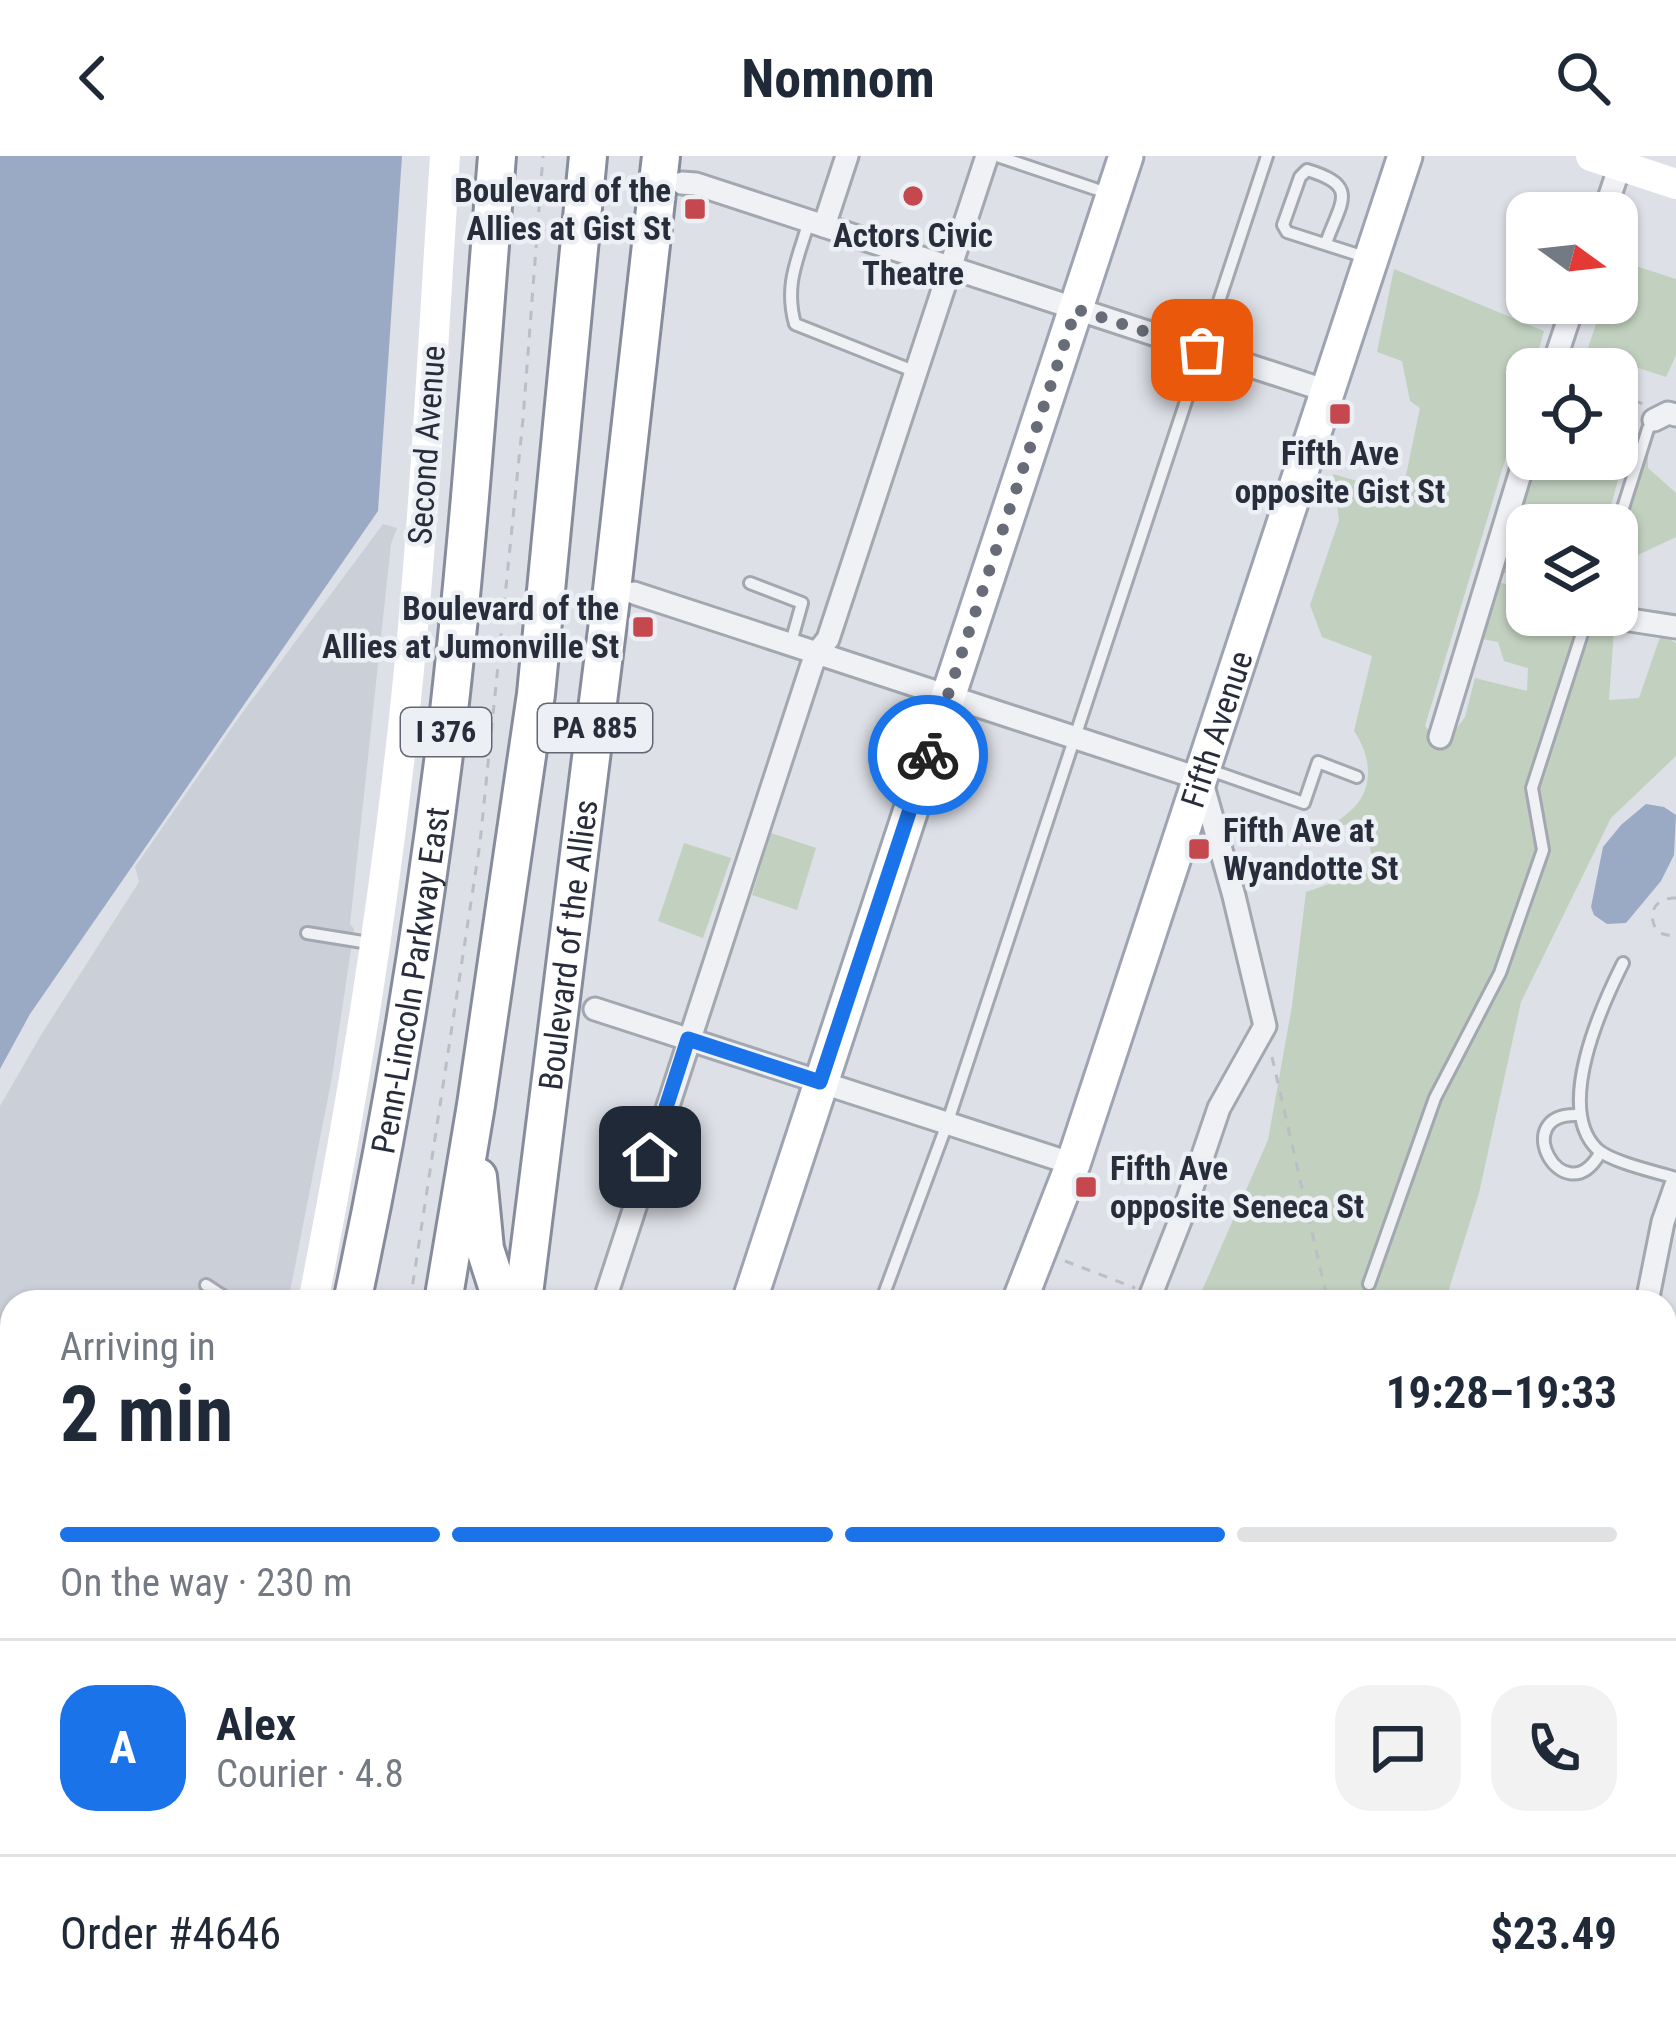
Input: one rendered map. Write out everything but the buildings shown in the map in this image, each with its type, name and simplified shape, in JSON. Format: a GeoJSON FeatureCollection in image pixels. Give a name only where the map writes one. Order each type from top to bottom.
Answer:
{"type":"FeatureCollection","features":[{"type":"Feature","properties":{"kind":"highway","name":"Penn-Lincoln Parkway East"},"geometry":{"type":"LineString","coordinates":[[354,1290],[400,1050],[443,756],[497,156]]}},
{"type":"Feature","properties":{"kind":"highway","name":"I 376"},"geometry":{"type":"LineString","coordinates":[[444,1290],[510,890],[538,675],[588,156]]}},
{"type":"Feature","properties":{"kind":"highway","name":"Boulevard of the Allies"},"geometry":{"type":"LineString","coordinates":[[532,1290],[564,1150],[634,593],[676,165]]}},
{"type":"Feature","properties":{"kind":"highway","name":"Boulevard of the Allies"},"geometry":{"type":"LineString","coordinates":[[530,1290],[613,590],[676,165]]}},
{"type":"Feature","properties":{"kind":"highway"},"geometry":{"type":"LineString","coordinates":[[476,1105],[482,1232],[490,1269],[515,1290]]}},
{"type":"Feature","properties":{"kind":"main road","name":"Second Avenue"},"geometry":{"type":"LineString","coordinates":[[315,1290],[351,1104],[396,791],[413,620],[445,156]]}},
{"type":"Feature","properties":{"kind":"main road"},"geometry":{"type":"LineString","coordinates":[[753,1290],[1126,156]]}},
{"type":"Feature","properties":{"kind":"main road","name":"Fifth Avenue"},"geometry":{"type":"LineString","coordinates":[[1024,1290],[1073,1164],[1405,156]]}},
{"type":"Feature","properties":{"kind":"main road"},"geometry":{"type":"LineString","coordinates":[[1611,159],[1676,184]]}},
{"type":"Feature","properties":{"kind":"street"},"geometry":{"type":"LineString","coordinates":[[817,223],[847,156]]}},
{"type":"Feature","properties":{"kind":"street"},"geometry":{"type":"LineString","coordinates":[[608,1290],[816,654],[827,639],[987,156]]}},
{"type":"Feature","properties":{"kind":"street"},"geometry":{"type":"LineString","coordinates":[[1607,192],[1611,159]]}},
{"type":"Feature","properties":{"kind":"street"},"geometry":{"type":"LineString","coordinates":[[676,165],[696,184],[1327,391]]}},
{"type":"Feature","properties":{"kind":"street"},"geometry":{"type":"LineString","coordinates":[[1440,736],[1518,480]]}},
{"type":"Feature","properties":{"kind":"street"},"geometry":{"type":"LineString","coordinates":[[634,593],[1075,738],[1202,773],[1265,1026],[1219,1108],[1152,1290]]}},
{"type":"Feature","properties":{"kind":"street"},"geometry":{"type":"LineString","coordinates":[[1638,621],[1676,627]]}},
{"type":"Feature","properties":{"kind":"street"},"geometry":{"type":"LineString","coordinates":[[595,1009],[1073,1164]]}},
{"type":"Feature","properties":{"kind":"street"},"geometry":{"type":"LineString","coordinates":[[1649,1290],[1676,1182]]}},
{"type":"Feature","properties":{"kind":"lane"},"geometry":{"type":"LineString","coordinates":[[997,156],[1113,196]]}},
{"type":"Feature","properties":{"kind":"lane"},"geometry":{"type":"LineString","coordinates":[[885,1290],[947,1124],[1267,156]]}},
{"type":"Feature","properties":{"kind":"lane"},"geometry":{"type":"LineString","coordinates":[[1327,243],[1343,196],[1340,185],[1307,170],[1300,177],[1283,225],[1287,232],[1371,260]]}},
{"type":"Feature","properties":{"kind":"lane"},"geometry":{"type":"LineString","coordinates":[[817,223],[789,285],[795,324],[916,372]]}},
{"type":"Feature","properties":{"kind":"lane"},"geometry":{"type":"LineString","coordinates":[[1624,504],[1648,429],[1665,418]]}},
{"type":"Feature","properties":{"kind":"lane"},"geometry":{"type":"LineString","coordinates":[[750,583],[802,603],[790,646]]}},
{"type":"Feature","properties":{"kind":"lane"},"geometry":{"type":"LineString","coordinates":[[1369,1284],[1436,1098],[1500,973],[1543,850],[1532,788],[1581,636]]}},
{"type":"Feature","properties":{"kind":"lane"},"geometry":{"type":"LineString","coordinates":[[1202,773],[1304,803],[1318,762],[1357,776]]}},
{"type":"Feature","properties":{"kind":"lane"},"geometry":{"type":"LineString","coordinates":[[307,933],[376,944]]}},
{"type":"Feature","properties":{"kind":"lane"},"geometry":{"type":"LineString","coordinates":[[1623,963],[1589,1047],[1579,1114],[1600,1153],[1676,1182]]}},
{"type":"Feature","properties":{"kind":"lane"},"geometry":{"type":"LineString","coordinates":[[1579,1114],[1552,1122],[1543,1140],[1548,1159],[1571,1173],[1589,1168],[1600,1153]]}},
{"type":"Feature","properties":{"kind":"lane"},"geometry":{"type":"LineString","coordinates":[[206,1285],[214,1290]]}},
{"type":"Feature","properties":{"kind":"path"},"geometry":{"type":"LineString","coordinates":[[412,1290],[480,843],[524,419],[543,156]]}},
{"type":"Feature","properties":{"kind":"path"},"geometry":{"type":"LineString","coordinates":[[1638,401],[1665,418]]}},
{"type":"Feature","properties":{"kind":"path"},"geometry":{"type":"LineString","coordinates":[[1676,898],[1662,899],[1652,915],[1659,933],[1676,937]]}},
{"type":"Feature","properties":{"kind":"path"},"geometry":{"type":"LineString","coordinates":[[1265,1026],[1325,1290]]}},
{"type":"Feature","properties":{"kind":"path"},"geometry":{"type":"LineString","coordinates":[[1058,1258],[1131,1290]]}},
{"type":"Feature","properties":{"kind":"shaded area"},"geometry":{"type":"Polygon","coordinates":[[[383,524],[397,528],[391,544],[350,924],[354,929],[332,1077],[290,1290],[0,1290],[0,1106],[139,882],[135,867],[383,524]]]}},
{"type":"Feature","properties":{"kind":"green space"},"geometry":{"type":"Polygon","coordinates":[[[1638,267],[1676,279],[1676,355],[1666,377],[1638,368],[1638,348],[1588,348],[1596,324],[1638,324],[1638,267]]]}},
{"type":"Feature","properties":{"kind":"green space"},"geometry":{"type":"Polygon","coordinates":[[[1394,269],[1506,315],[1506,324],[1527,324],[1544,331],[1539,348],[1506,348],[1506,457],[1425,726],[1443,747],[1465,717],[1475,678],[1527,691],[1528,668],[1504,661],[1498,642],[1477,638],[1499,582],[1506,584],[1506,636],[1614,636],[1609,700],[1639,698],[1661,634],[1676,643],[1676,756],[1611,818],[1521,1002],[1479,1193],[1449,1290],[1202,1290],[1268,1140],[1306,892],[1375,868],[1363,820],[1329,829],[1357,804],[1367,783],[1366,756],[1354,731],[1372,656],[1322,637],[1310,605],[1339,520],[1333,474],[1388,490],[1405,480],[1420,408],[1410,401],[1402,361],[1377,352],[1394,269]]]}},
{"type":"Feature","properties":{"kind":"green space"},"geometry":{"type":"Polygon","coordinates":[[[1648,443],[1648,468],[1676,493],[1676,537],[1638,556],[1638,504],[1627,504],[1633,480],[1638,480],[1640,452],[1648,443]]]}},
{"type":"Feature","properties":{"kind":"green space"},"geometry":{"type":"Polygon","coordinates":[[[1527,480],[1618,480],[1612,504],[1520,504],[1527,480]]]}},
{"type":"Feature","properties":{"kind":"green space"},"geometry":{"type":"Polygon","coordinates":[[[771,833],[816,848],[797,910],[752,895],[771,833]]]}},
{"type":"Feature","properties":{"kind":"green space"},"geometry":{"type":"Polygon","coordinates":[[[684,843],[731,858],[703,938],[658,921],[684,843]]]}},
{"type":"Feature","properties":{"kind":"water"},"geometry":{"type":"Polygon","coordinates":[[[0,156],[402,156],[378,511],[30,1014],[0,1069],[0,156]]]}},
{"type":"Feature","properties":{"kind":"water"},"geometry":{"type":"Polygon","coordinates":[[[1646,804],[1676,815],[1674,855],[1661,881],[1626,923],[1607,924],[1591,907],[1603,847],[1646,804]]]}},
{"type":"Feature","properties":{"kind":"way so far"},"geometry":{"type":"LineString","coordinates":[[928,755],[1076,309],[1202,350]]}},
{"type":"Feature","properties":{"kind":"place","name":"Actors Civic Theatre"},"geometry":{"type":"Point","coordinates":[913,196]}},
{"type":"Feature","properties":{"kind":"place","name":"Boulevard of the Allies at Gist St"},"geometry":{"type":"Point","coordinates":[695,209]}},
{"type":"Feature","properties":{"kind":"place","name":"Fifth Ave opposite Gist St"},"geometry":{"type":"Point","coordinates":[1340,414]}},
{"type":"Feature","properties":{"kind":"place","name":"Boulevard of the Allies at Jumonville St"},"geometry":{"type":"Point","coordinates":[643,627]}},
{"type":"Feature","properties":{"kind":"place","name":"Fifth Ave at Wyandotte St"},"geometry":{"type":"Point","coordinates":[1199,849]}},
{"type":"Feature","properties":{"kind":"place","name":"Fifth Ave opposite Seneca St"},"geometry":{"type":"Point","coordinates":[1086,1187]}},
{"type":"Feature","properties":{"kind":"route"},"geometry":{"type":"LineString","coordinates":[[650,1157],[688,1039],[820,1082],[928,755]]}}]}
